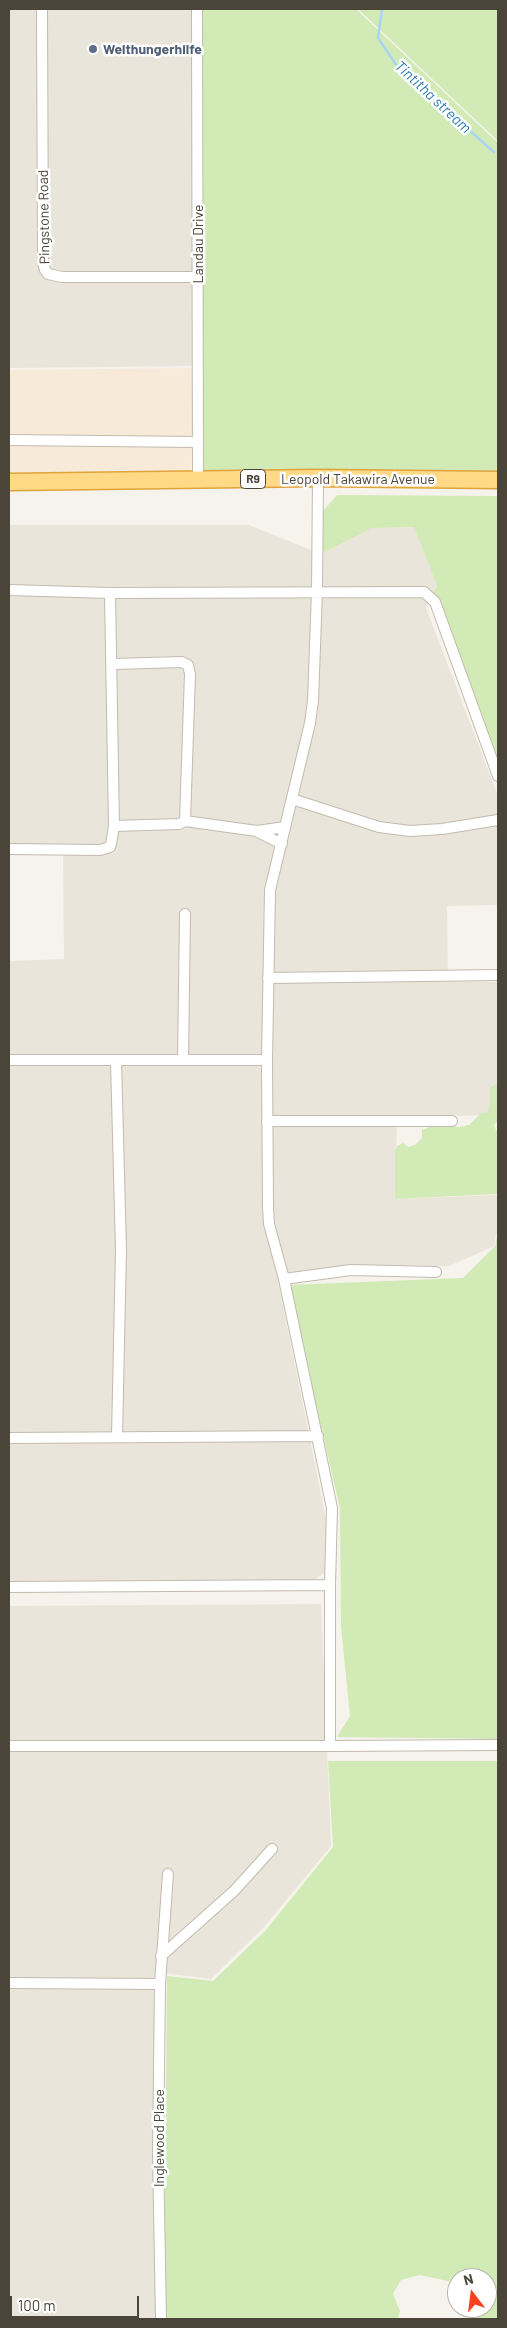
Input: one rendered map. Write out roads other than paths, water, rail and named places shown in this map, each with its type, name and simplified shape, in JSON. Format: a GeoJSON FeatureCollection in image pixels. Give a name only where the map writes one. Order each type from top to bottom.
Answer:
{"type":"FeatureCollection","features":[{"type":"Feature","properties":{"kind":"highway","name":"Leopold Takawira Avenue"},"geometry":{"type":"LineString","coordinates":[[9,482],[318,478],[498,480]]}},
{"type":"Feature","properties":{"kind":"street","name":"Pingstone Road"},"geometry":{"type":"LineString","coordinates":[[42,9],[43,262],[45,270],[48,274],[62,278],[198,277]]}},
{"type":"Feature","properties":{"kind":"street","name":"Landau Drive"},"geometry":{"type":"LineString","coordinates":[[197,9],[198,480]]}},
{"type":"Feature","properties":{"kind":"street"},"geometry":{"type":"LineString","coordinates":[[9,440],[197,442]]}},
{"type":"Feature","properties":{"kind":"street"},"geometry":{"type":"LineString","coordinates":[[318,478],[318,591],[313,701],[270,890],[267,1121],[268,1213],[284,1278],[332,1508],[330,1746]]}},
{"type":"Feature","properties":{"kind":"street"},"geometry":{"type":"LineString","coordinates":[[9,590],[110,593],[424,592],[432,597],[498,776]]}},
{"type":"Feature","properties":{"kind":"street"},"geometry":{"type":"LineString","coordinates":[[9,849],[100,850],[110,847],[114,826],[113,664],[110,593]]}},
{"type":"Feature","properties":{"kind":"street"},"geometry":{"type":"LineString","coordinates":[[113,664],[182,662],[189,669],[185,821]]}},
{"type":"Feature","properties":{"kind":"street"},"geometry":{"type":"LineString","coordinates":[[292,798],[379,827],[410,830],[450,828],[498,820]]}},
{"type":"Feature","properties":{"kind":"street"},"geometry":{"type":"LineString","coordinates":[[114,826],[179,824],[185,821],[257,832],[282,844]]}},
{"type":"Feature","properties":{"kind":"street"},"geometry":{"type":"LineString","coordinates":[[257,832],[285,827]]}},
{"type":"Feature","properties":{"kind":"street"},"geometry":{"type":"LineString","coordinates":[[183,1060],[185,914]]}},
{"type":"Feature","properties":{"kind":"street"},"geometry":{"type":"LineString","coordinates":[[268,978],[498,974]]}},
{"type":"Feature","properties":{"kind":"street"},"geometry":{"type":"LineString","coordinates":[[9,1060],[267,1060]]}},
{"type":"Feature","properties":{"kind":"street"},"geometry":{"type":"LineString","coordinates":[[116,1060],[121,1250],[117,1438]]}},
{"type":"Feature","properties":{"kind":"street"},"geometry":{"type":"LineString","coordinates":[[267,1121],[452,1121]]}},
{"type":"Feature","properties":{"kind":"street"},"geometry":{"type":"LineString","coordinates":[[284,1278],[351,1270],[436,1272]]}},
{"type":"Feature","properties":{"kind":"street"},"geometry":{"type":"LineString","coordinates":[[9,1438],[318,1436]]}},
{"type":"Feature","properties":{"kind":"street"},"geometry":{"type":"LineString","coordinates":[[9,1587],[330,1586]]}},
{"type":"Feature","properties":{"kind":"street"},"geometry":{"type":"LineString","coordinates":[[9,1746],[498,1746]]}},
{"type":"Feature","properties":{"kind":"street"},"geometry":{"type":"LineString","coordinates":[[161,1956],[234,1891],[272,1849]]}},
{"type":"Feature","properties":{"kind":"street","name":"Inglewood Place"},"geometry":{"type":"LineString","coordinates":[[161,2319],[158,2153],[160,1984],[168,1874]]}},
{"type":"Feature","properties":{"kind":"street"},"geometry":{"type":"LineString","coordinates":[[9,1983],[160,1984]]}},
{"type":"Feature","properties":{"kind":"waterway","name":"Tintitha stream"},"geometry":{"type":"LineString","coordinates":[[382,9],[378,38],[399,69],[494,152]]}},
{"type":"Feature","properties":{"kind":"place","name":"Welthungerhilfe"},"geometry":{"type":"Point","coordinates":[93,49]}}]}
